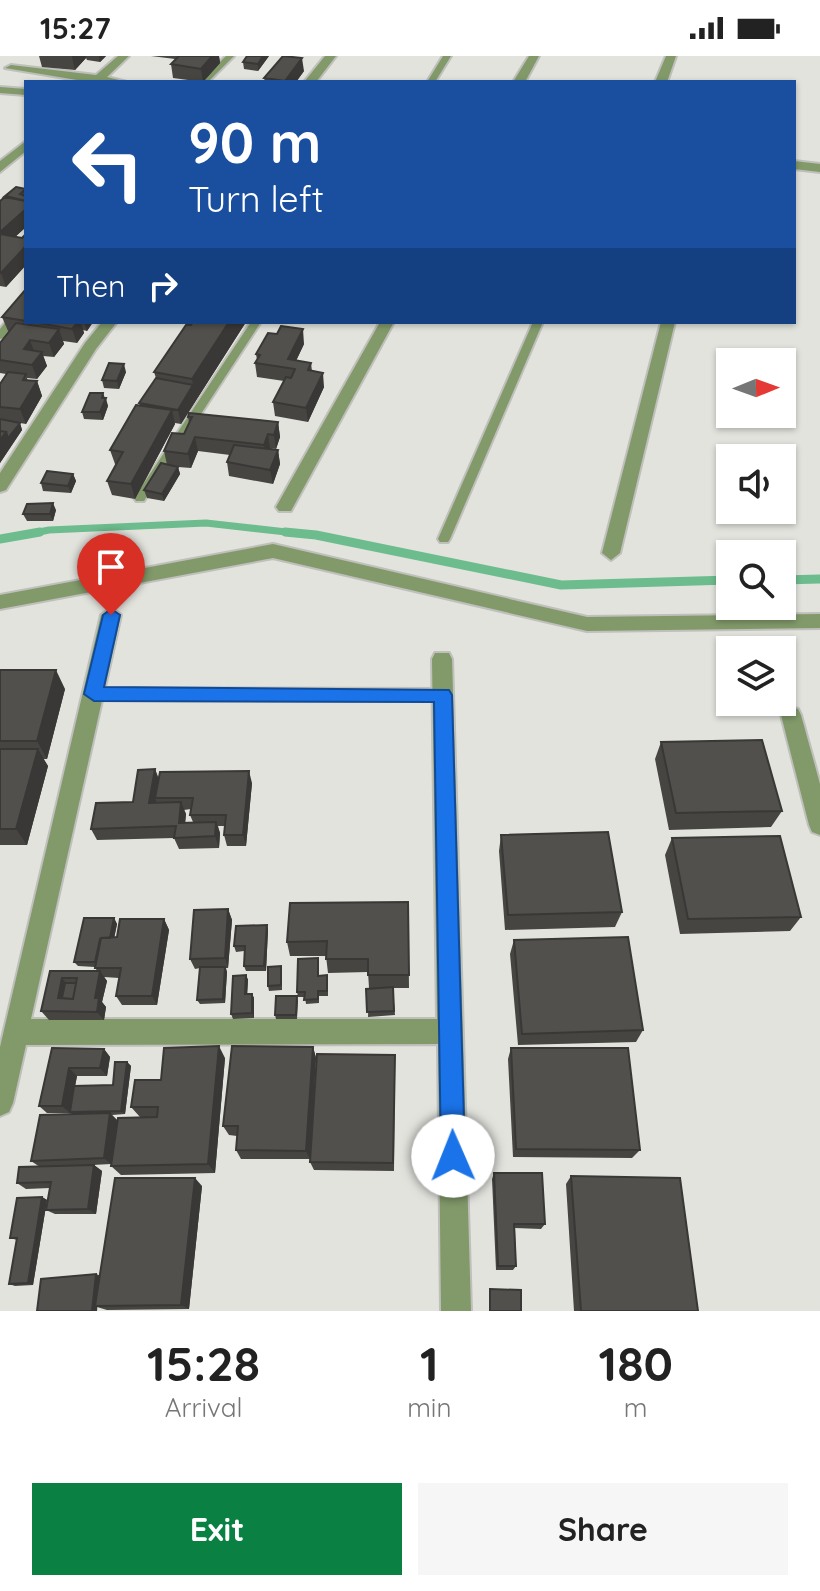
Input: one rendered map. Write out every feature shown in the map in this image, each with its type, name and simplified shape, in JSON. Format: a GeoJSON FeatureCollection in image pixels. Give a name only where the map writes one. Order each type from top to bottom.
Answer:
{"type":"FeatureCollection","features":[{"type":"Feature","properties":{"kind":"street"},"geometry":{"type":"LineString","coordinates":[[0,77],[26,56]]}},
{"type":"Feature","properties":{"kind":"street"},"geometry":{"type":"LineString","coordinates":[[97,80],[124,56]]}},
{"type":"Feature","properties":{"kind":"street"},"geometry":{"type":"LineString","coordinates":[[312,80],[331,56]]}},
{"type":"Feature","properties":{"kind":"street"},"geometry":{"type":"LineString","coordinates":[[520,80],[534,56]]}},
{"type":"Feature","properties":{"kind":"street"},"geometry":{"type":"LineString","coordinates":[[662,80],[671,56]]}},
{"type":"Feature","properties":{"kind":"street"},"geometry":{"type":"LineString","coordinates":[[11,68],[89,80]]}},
{"type":"Feature","properties":{"kind":"street"},"geometry":{"type":"LineString","coordinates":[[0,90],[24,92]]}},
{"type":"Feature","properties":{"kind":"street"},"geometry":{"type":"LineString","coordinates":[[0,168],[24,147]]}},
{"type":"Feature","properties":{"kind":"street"},"geometry":{"type":"LineString","coordinates":[[796,152],[820,155]]}},
{"type":"Feature","properties":{"kind":"street"},"geometry":{"type":"LineString","coordinates":[[796,165],[820,168]]}},
{"type":"Feature","properties":{"kind":"street"},"geometry":{"type":"LineString","coordinates":[[0,486],[90,346],[108,324]]}},
{"type":"Feature","properties":{"kind":"street"},"geometry":{"type":"LineString","coordinates":[[285,507],[386,324]]}},
{"type":"Feature","properties":{"kind":"street"},"geometry":{"type":"LineString","coordinates":[[611,553],[668,324]]}},
{"type":"Feature","properties":{"kind":"street"},"geometry":{"type":"LineString","coordinates":[[0,602],[273,551],[587,624],[820,621]]}},
{"type":"Feature","properties":{"kind":"street"},"geometry":{"type":"LineString","coordinates":[[0,1103],[111,615]]}},
{"type":"Feature","properties":{"kind":"street"},"geometry":{"type":"LineString","coordinates":[[442,659],[456,1311]]}},
{"type":"Feature","properties":{"kind":"street"},"geometry":{"type":"LineString","coordinates":[[791,716],[820,825]]}},
{"type":"Feature","properties":{"kind":"street"},"geometry":{"type":"LineString","coordinates":[[16,1032],[450,1031]]}},
{"type":"Feature","properties":{"kind":"lane"},"geometry":{"type":"LineString","coordinates":[[206,80],[230,56]]}},
{"type":"Feature","properties":{"kind":"lane"},"geometry":{"type":"LineString","coordinates":[[432,80],[447,56]]}},
{"type":"Feature","properties":{"kind":"lane"},"geometry":{"type":"LineString","coordinates":[[0,336],[24,306]]}},
{"type":"Feature","properties":{"kind":"lane"},"geometry":{"type":"LineString","coordinates":[[140,498],[255,324]]}},
{"type":"Feature","properties":{"kind":"lane"},"geometry":{"type":"LineString","coordinates":[[444,539],[537,324]]}},
{"type":"Feature","properties":{"kind":"lane"},"geometry":{"type":"LineString","coordinates":[[94,694],[443,695]]}},
{"type":"Feature","properties":{"kind":"building"},"geometry":{"type":"Polygon","coordinates":[[[179,56],[212,56],[201,69],[171,64],[179,56]]]}},
{"type":"Feature","properties":{"kind":"building"},"geometry":{"type":"Polygon","coordinates":[[[247,56],[263,56],[258,64],[243,62],[247,56]]]}},
{"type":"Feature","properties":{"kind":"building"},"geometry":{"type":"Polygon","coordinates":[[[283,56],[302,58],[286,80],[264,78],[283,56]]]}},
{"type":"Feature","properties":{"kind":"building"},"geometry":{"type":"Polygon","coordinates":[[[16,187],[24,189],[20,194],[24,195],[24,201],[4,197],[16,187]]]}},
{"type":"Feature","properties":{"kind":"building"},"geometry":{"type":"Polygon","coordinates":[[[6,196],[24,200],[24,211],[0,232],[0,201],[6,196]]]}},
{"type":"Feature","properties":{"kind":"building"},"geometry":{"type":"Polygon","coordinates":[[[0,234],[24,236],[24,248],[0,273],[0,234]]]}},
{"type":"Feature","properties":{"kind":"building"},"geometry":{"type":"Polygon","coordinates":[[[24,291],[24,321],[2,317],[24,291]]]}},
{"type":"Feature","properties":{"kind":"building"},"geometry":{"type":"Polygon","coordinates":[[[16,323],[59,329],[49,343],[30,340],[24,349],[42,352],[32,365],[0,360],[0,343],[16,323]]]}},
{"type":"Feature","properties":{"kind":"building"},"geometry":{"type":"Polygon","coordinates":[[[44,324],[76,324],[72,329],[44,324]]]}},
{"type":"Feature","properties":{"kind":"building"},"geometry":{"type":"Polygon","coordinates":[[[228,324],[192,379],[154,372],[186,325],[228,324]]]}},
{"type":"Feature","properties":{"kind":"building"},"geometry":{"type":"Polygon","coordinates":[[[281,326],[303,329],[288,359],[311,363],[308,370],[323,373],[306,408],[273,402],[286,377],[291,378],[295,369],[255,363],[260,355],[256,354],[268,333],[277,334],[281,326]]]}},
{"type":"Feature","properties":{"kind":"building"},"geometry":{"type":"Polygon","coordinates":[[[109,363],[124,364],[117,381],[102,380],[109,363]]]}},
{"type":"Feature","properties":{"kind":"building"},"geometry":{"type":"Polygon","coordinates":[[[8,372],[26,374],[23,380],[37,381],[20,409],[0,407],[0,384],[8,372]]]}},
{"type":"Feature","properties":{"kind":"building"},"geometry":{"type":"Polygon","coordinates":[[[156,378],[193,385],[178,410],[139,403],[156,378]]]}},
{"type":"Feature","properties":{"kind":"building"},"geometry":{"type":"Polygon","coordinates":[[[90,393],[103,393],[102,398],[106,398],[100,412],[82,412],[90,393]]]}},
{"type":"Feature","properties":{"kind":"building"},"geometry":{"type":"Polygon","coordinates":[[[136,405],[172,410],[131,484],[107,481],[123,452],[110,450],[136,405]]]}},
{"type":"Feature","properties":{"kind":"building"},"geometry":{"type":"Polygon","coordinates":[[[189,413],[278,422],[274,435],[268,434],[264,445],[195,437],[188,454],[164,451],[172,433],[184,434],[192,417],[188,417],[189,413]]]}},
{"type":"Feature","properties":{"kind":"building"},"geometry":{"type":"Polygon","coordinates":[[[0,419],[20,423],[8,438],[6,432],[0,431],[0,419]]]}},
{"type":"Feature","properties":{"kind":"building"},"geometry":{"type":"Polygon","coordinates":[[[234,445],[278,450],[270,470],[227,462],[234,445]]]}},
{"type":"Feature","properties":{"kind":"building"},"geometry":{"type":"Polygon","coordinates":[[[161,463],[178,467],[162,494],[144,490],[161,463]]]}},
{"type":"Feature","properties":{"kind":"building"},"geometry":{"type":"Polygon","coordinates":[[[47,471],[73,474],[68,486],[41,483],[47,471]]]}},
{"type":"Feature","properties":{"kind":"building"},"geometry":{"type":"Polygon","coordinates":[[[53,503],[50,514],[23,514],[27,504],[53,503]]]}},
{"type":"Feature","properties":{"kind":"building"},"geometry":{"type":"Polygon","coordinates":[[[0,670],[56,670],[37,741],[0,741],[0,670]]]}},
{"type":"Feature","properties":{"kind":"building"},"geometry":{"type":"Polygon","coordinates":[[[762,740],[782,811],[676,813],[661,742],[762,740]]]}},
{"type":"Feature","properties":{"kind":"building"},"geometry":{"type":"Polygon","coordinates":[[[0,749],[38,749],[16,829],[0,829],[0,749]]]}},
{"type":"Feature","properties":{"kind":"building"},"geometry":{"type":"Polygon","coordinates":[[[155,769],[149,803],[181,802],[179,823],[216,822],[215,836],[174,838],[176,826],[91,829],[96,803],[133,802],[138,770],[155,769]]]}},
{"type":"Feature","properties":{"kind":"building"},"geometry":{"type":"Polygon","coordinates":[[[249,771],[243,835],[224,835],[226,815],[190,815],[193,798],[155,798],[160,772],[249,771]]]}},
{"type":"Feature","properties":{"kind":"building"},"geometry":{"type":"Polygon","coordinates":[[[608,832],[622,912],[508,915],[501,835],[608,832]]]}},
{"type":"Feature","properties":{"kind":"building"},"geometry":{"type":"Polygon","coordinates":[[[780,836],[801,917],[688,919],[672,838],[780,836]]]}},
{"type":"Feature","properties":{"kind":"building"},"geometry":{"type":"Polygon","coordinates":[[[408,902],[409,975],[368,975],[368,959],[326,959],[327,941],[287,942],[290,903],[408,902]]]}},
{"type":"Feature","properties":{"kind":"building"},"geometry":{"type":"Polygon","coordinates":[[[228,909],[225,958],[190,959],[194,910],[228,909]]]}},
{"type":"Feature","properties":{"kind":"building"},"geometry":{"type":"Polygon","coordinates":[[[84,918],[114,918],[110,938],[100,939],[95,962],[74,962],[84,918]]]}},
{"type":"Feature","properties":{"kind":"building"},"geometry":{"type":"Polygon","coordinates":[[[120,919],[164,919],[152,996],[116,996],[121,968],[95,968],[101,938],[117,937],[120,919]]]}},
{"type":"Feature","properties":{"kind":"building"},"geometry":{"type":"Polygon","coordinates":[[[267,925],[264,966],[244,966],[245,946],[234,946],[236,926],[267,925]]]}},
{"type":"Feature","properties":{"kind":"building"},"geometry":{"type":"Polygon","coordinates":[[[628,937],[643,1030],[522,1034],[514,940],[628,937]]]}},
{"type":"Feature","properties":{"kind":"building"},"geometry":{"type":"Polygon","coordinates":[[[318,958],[318,976],[327,975],[327,991],[318,991],[318,999],[304,1000],[305,992],[297,992],[298,959],[318,958]]]}},
{"type":"Feature","properties":{"kind":"building"},"geometry":{"type":"Polygon","coordinates":[[[281,966],[281,985],[268,986],[268,967],[281,966]]]}},
{"type":"Feature","properties":{"kind":"building"},"geometry":{"type":"Polygon","coordinates":[[[200,967],[225,967],[223,999],[197,1000],[200,967]]]}},
{"type":"Feature","properties":{"kind":"building"},"geometry":{"type":"Polygon","coordinates":[[[50,971],[100,971],[95,998],[99,998],[97,1012],[41,1011],[50,971]],[[62,978],[58,998],[73,999],[77,978],[62,978]]]}},
{"type":"Feature","properties":{"kind":"building"},"geometry":{"type":"Polygon","coordinates":[[[246,975],[245,994],[252,994],[252,1013],[231,1014],[233,976],[246,975]]]}},
{"type":"Feature","properties":{"kind":"building"},"geometry":{"type":"Polygon","coordinates":[[[65,983],[76,983],[73,999],[62,998],[65,983]]]}},
{"type":"Feature","properties":{"kind":"building"},"geometry":{"type":"Polygon","coordinates":[[[393,987],[394,1011],[367,1012],[366,989],[393,987]]]}},
{"type":"Feature","properties":{"kind":"building"},"geometry":{"type":"Polygon","coordinates":[[[276,996],[297,996],[296,1015],[275,1015],[276,996]]]}},
{"type":"Feature","properties":{"kind":"building"},"geometry":{"type":"Polygon","coordinates":[[[219,1046],[208,1164],[111,1166],[118,1118],[157,1117],[158,1107],[131,1107],[135,1080],[161,1080],[164,1048],[219,1046]]]}},
{"type":"Feature","properties":{"kind":"building"},"geometry":{"type":"Polygon","coordinates":[[[232,1046],[313,1047],[306,1151],[236,1150],[238,1126],[223,1126],[232,1046]]]}},
{"type":"Feature","properties":{"kind":"building"},"geometry":{"type":"Polygon","coordinates":[[[52,1048],[104,1049],[100,1068],[69,1068],[62,1106],[39,1106],[52,1048]]]}},
{"type":"Feature","properties":{"kind":"building"},"geometry":{"type":"Polygon","coordinates":[[[511,1048],[628,1048],[640,1150],[516,1149],[511,1048]]]}},
{"type":"Feature","properties":{"kind":"building"},"geometry":{"type":"Polygon","coordinates":[[[317,1054],[395,1055],[393,1163],[310,1162],[317,1054]]]}},
{"type":"Feature","properties":{"kind":"building"},"geometry":{"type":"Polygon","coordinates":[[[115,1062],[127,1062],[121,1111],[70,1112],[74,1086],[113,1085],[115,1062]]]}},
{"type":"Feature","properties":{"kind":"building"},"geometry":{"type":"Polygon","coordinates":[[[110,1113],[104,1158],[31,1161],[40,1115],[110,1113]]]}},
{"type":"Feature","properties":{"kind":"building"},"geometry":{"type":"Polygon","coordinates":[[[94,1165],[88,1209],[46,1210],[51,1182],[17,1183],[19,1167],[94,1165]]]}},
{"type":"Feature","properties":{"kind":"building"},"geometry":{"type":"Polygon","coordinates":[[[494,1173],[542,1173],[545,1224],[514,1224],[516,1266],[498,1266],[494,1173]]]}},
{"type":"Feature","properties":{"kind":"building"},"geometry":{"type":"Polygon","coordinates":[[[571,1176],[680,1178],[698,1311],[581,1311],[571,1176]]]}},
{"type":"Feature","properties":{"kind":"building"},"geometry":{"type":"Polygon","coordinates":[[[115,1178],[195,1178],[181,1305],[95,1306],[115,1178]]]}},
{"type":"Feature","properties":{"kind":"building"},"geometry":{"type":"Polygon","coordinates":[[[42,1197],[28,1283],[9,1284],[17,1238],[10,1238],[17,1198],[42,1197]]]}},
{"type":"Feature","properties":{"kind":"building"},"geometry":{"type":"Polygon","coordinates":[[[96,1274],[92,1311],[37,1311],[41,1279],[96,1274]]]}},
{"type":"Feature","properties":{"kind":"building"},"geometry":{"type":"Polygon","coordinates":[[[490,1289],[521,1290],[521,1311],[490,1311],[490,1289]]]}},
{"type":"Feature","properties":{"kind":"waterway"},"geometry":{"type":"LineString","coordinates":[[32,533],[206,523],[294,533]]}},
{"type":"Feature","properties":{"kind":"waterway"},"geometry":{"type":"LineString","coordinates":[[32,533],[40,532]]}},
{"type":"Feature","properties":{"kind":"waterway"},"geometry":{"type":"LineString","coordinates":[[285,532],[294,533]]}},
{"type":"Feature","properties":{"kind":"waterway"},"geometry":{"type":"LineString","coordinates":[[0,539],[32,533]]}},
{"type":"Feature","properties":{"kind":"waterway"},"geometry":{"type":"LineString","coordinates":[[294,533],[561,585],[716,580]]}},
{"type":"Feature","properties":{"kind":"waterway"},"geometry":{"type":"LineString","coordinates":[[294,533],[304,534]]}},
{"type":"Feature","properties":{"kind":"waterway"},"geometry":{"type":"LineString","coordinates":[[796,580],[820,579]]}},
{"type":"Feature","properties":{"kind":"route"},"geometry":{"type":"LineString","coordinates":[[111,615],[94,694],[443,695],[453,1156]]}}]}
